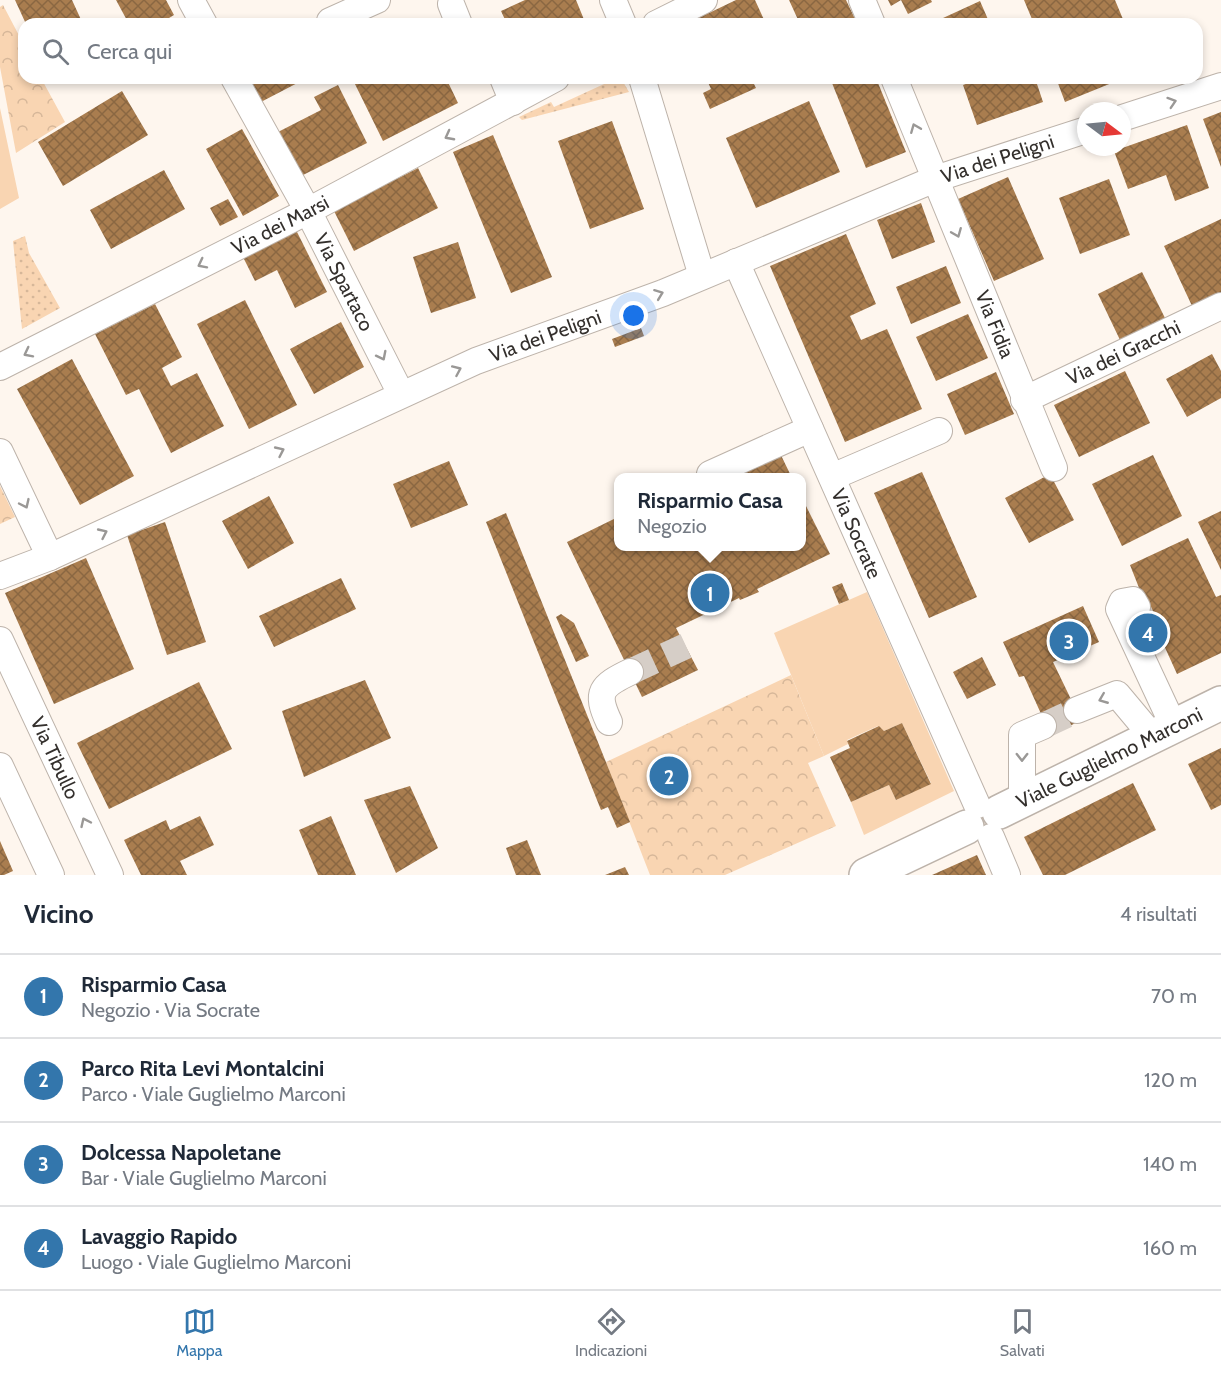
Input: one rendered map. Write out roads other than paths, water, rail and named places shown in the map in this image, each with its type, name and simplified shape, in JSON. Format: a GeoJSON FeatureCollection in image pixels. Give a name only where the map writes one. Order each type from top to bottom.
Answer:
{"type":"FeatureCollection","features":[{"type":"Feature","properties":{"kind":"main road","name":"Viale Guglielmo Marconi"},"geometry":{"type":"LineString","coordinates":[[866,875],[991,817],[1221,703]]}},
{"type":"Feature","properties":{"kind":"street"},"geometry":{"type":"LineString","coordinates":[[190,0],[200,18]]}},
{"type":"Feature","properties":{"kind":"street"},"geometry":{"type":"LineString","coordinates":[[337,18],[377,0]]}},
{"type":"Feature","properties":{"kind":"street"},"geometry":{"type":"LineString","coordinates":[[613,0],[620,18]]}},
{"type":"Feature","properties":{"kind":"street"},"geometry":{"type":"LineString","coordinates":[[668,18],[704,0]]}},
{"type":"Feature","properties":{"kind":"street"},"geometry":{"type":"LineString","coordinates":[[862,0],[870,18]]}},
{"type":"Feature","properties":{"kind":"street","name":"Via Spartaco"},"geometry":{"type":"LineString","coordinates":[[237,84],[308,211],[401,394]]}},
{"type":"Feature","properties":{"kind":"street"},"geometry":{"type":"LineString","coordinates":[[504,84],[507,105]]}},
{"type":"Feature","properties":{"kind":"street","name":"Via dei Marsi"},"geometry":{"type":"LineString","coordinates":[[1,365],[308,211],[545,84]]}},
{"type":"Feature","properties":{"kind":"street"},"geometry":{"type":"LineString","coordinates":[[644,84],[702,276]]}},
{"type":"Feature","properties":{"kind":"street","name":"Via Fidia"},"geometry":{"type":"LineString","coordinates":[[896,84],[1024,400],[1054,468]]}},
{"type":"Feature","properties":{"kind":"street"},"geometry":{"type":"LineString","coordinates":[[1131,115],[1221,86]]}},
{"type":"Feature","properties":{"kind":"street","name":"Via dei Peligni"},"geometry":{"type":"LineString","coordinates":[[0,576],[50,557],[476,361],[702,276],[935,179],[1077,133]]}},
{"type":"Feature","properties":{"kind":"street","name":"Via Socrate"},"geometry":{"type":"LineString","coordinates":[[736,262],[831,477],[991,817],[1007,875]]}},
{"type":"Feature","properties":{"kind":"street","name":"Via dei Gracchi"},"geometry":{"type":"LineString","coordinates":[[1024,400],[1221,306]]}},
{"type":"Feature","properties":{"kind":"street"},"geometry":{"type":"LineString","coordinates":[[712,473],[810,429]]}},
{"type":"Feature","properties":{"kind":"street"},"geometry":{"type":"LineString","coordinates":[[831,477],[939,431]]}},
{"type":"Feature","properties":{"kind":"street"},"geometry":{"type":"LineString","coordinates":[[0,452],[50,557]]}},
{"type":"Feature","properties":{"kind":"street"},"geometry":{"type":"LineString","coordinates":[[1137,607],[1133,600],[1128,599],[1122,602],[1119,609],[1171,728]]}},
{"type":"Feature","properties":{"kind":"street","name":"Via Tibullo"},"geometry":{"type":"LineString","coordinates":[[0,640],[110,875]]}},
{"type":"Feature","properties":{"kind":"street"},"geometry":{"type":"LineString","coordinates":[[1154,645],[1171,728]]}},
{"type":"Feature","properties":{"kind":"street"},"geometry":{"type":"LineString","coordinates":[[609,722],[602,706],[602,693],[609,682],[630,672]]}},
{"type":"Feature","properties":{"kind":"street"},"geometry":{"type":"LineString","coordinates":[[1077,710],[1117,694],[1171,728]]}},
{"type":"Feature","properties":{"kind":"street"},"geometry":{"type":"LineString","coordinates":[[991,817],[1022,735],[1043,726]]}},
{"type":"Feature","properties":{"kind":"street"},"geometry":{"type":"LineString","coordinates":[[0,766],[51,875]]}},
{"type":"Feature","properties":{"kind":"tunnel"},"geometry":{"type":"LineString","coordinates":[[1137,607],[1154,645]]}},
{"type":"Feature","properties":{"kind":"tunnel"},"geometry":{"type":"LineString","coordinates":[[630,672],[686,646]]}},
{"type":"Feature","properties":{"kind":"tunnel"},"geometry":{"type":"LineString","coordinates":[[1043,726],[1077,710]]}},
{"type":"Feature","properties":{"kind":"place","name":"Risparmio Casa"},"geometry":{"type":"Point","coordinates":[710,593]}},
{"type":"Feature","properties":{"kind":"place","name":"Lavaggio Rapido"},"geometry":{"type":"Point","coordinates":[1148,633]}},
{"type":"Feature","properties":{"kind":"place","name":"Dolcessa Napoletane"},"geometry":{"type":"Point","coordinates":[1069,641]}},
{"type":"Feature","properties":{"kind":"place","name":"Parco Rita Levi Montalcini"},"geometry":{"type":"Point","coordinates":[669,776]}}]}
